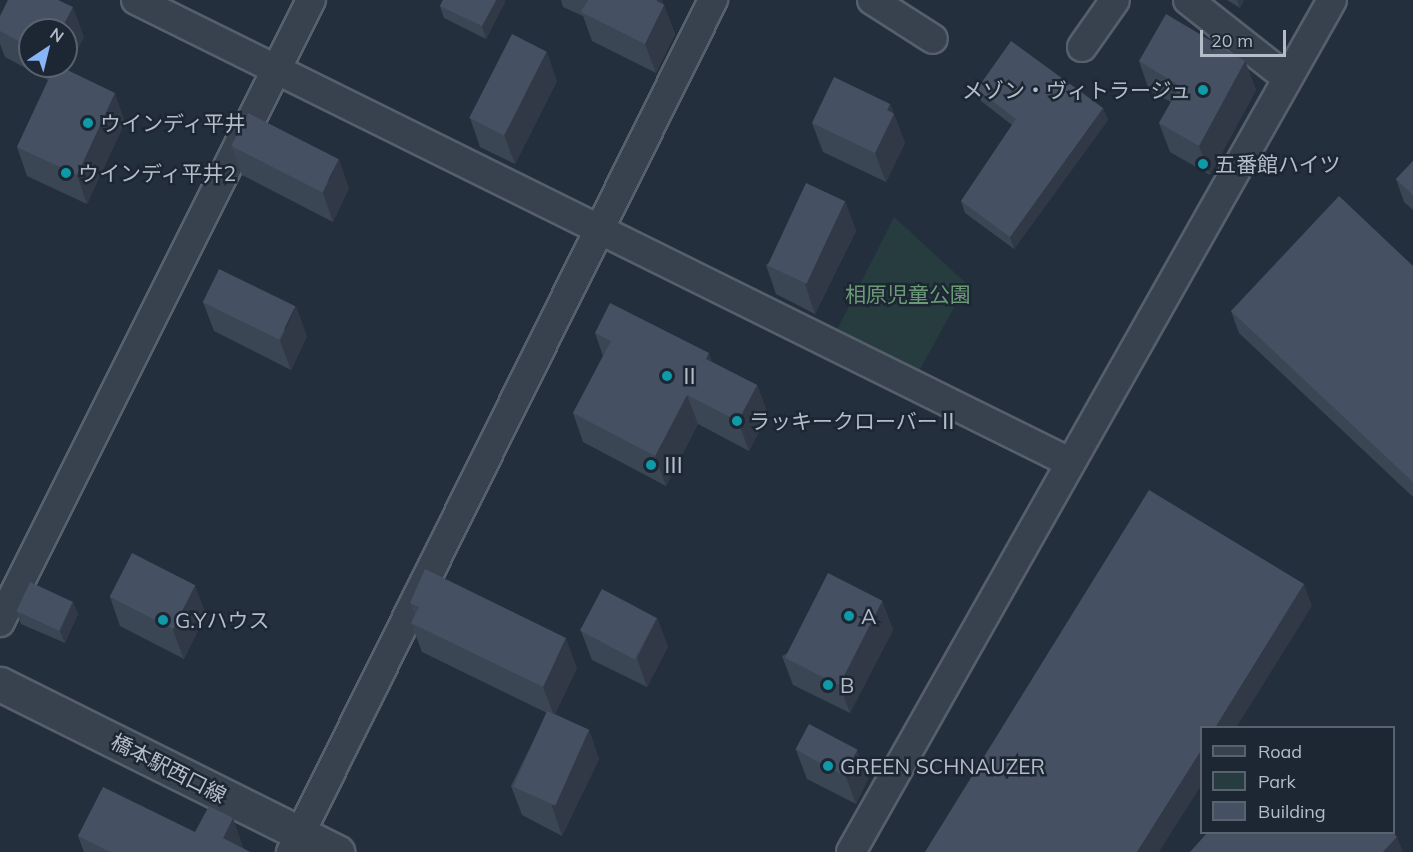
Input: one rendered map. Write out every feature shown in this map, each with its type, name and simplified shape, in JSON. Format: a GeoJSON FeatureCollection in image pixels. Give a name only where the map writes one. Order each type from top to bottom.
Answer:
{"type":"FeatureCollection","features":[{"type":"Feature","properties":{"kind":"street"},"geometry":{"type":"LineString","coordinates":[[136,0],[1069,462]]}},
{"type":"Feature","properties":{"kind":"street"},"geometry":{"type":"LineString","coordinates":[[0,622],[274,69],[311,0]]}},
{"type":"Feature","properties":{"kind":"street"},"geometry":{"type":"LineString","coordinates":[[295,843],[713,0]]}},
{"type":"Feature","properties":{"kind":"street"},"geometry":{"type":"LineString","coordinates":[[872,0],[933,39]]}},
{"type":"Feature","properties":{"kind":"street"},"geometry":{"type":"LineString","coordinates":[[1082,47],[1115,0]]}},
{"type":"Feature","properties":{"kind":"street"},"geometry":{"type":"LineString","coordinates":[[1188,0],[1287,78]]}},
{"type":"Feature","properties":{"kind":"street"},"geometry":{"type":"LineString","coordinates":[[851,852],[1069,462],[1332,0]]}},
{"type":"Feature","properties":{"kind":"street","name":"橋本駅西口線"},"geometry":{"type":"LineString","coordinates":[[0,684],[295,843],[337,852]]}},
{"type":"Feature","properties":{"kind":"green space","name":"相原児童公園"},"geometry":{"type":"Polygon","coordinates":[[[894,217],[967,284],[918,373],[837,330],[894,217]]]}},
{"type":"Feature","properties":{"kind":"building"},"geometry":{"type":"Polygon","coordinates":[[[8,0],[58,0],[73,7],[67,18],[18,18],[18,41],[0,31],[0,16],[8,0]]]}},
{"type":"Feature","properties":{"kind":"building"},"geometry":{"type":"Polygon","coordinates":[[[443,0],[496,0],[482,26],[440,6],[443,0]]]}},
{"type":"Feature","properties":{"kind":"building"},"geometry":{"type":"Polygon","coordinates":[[[588,0],[657,0],[664,5],[645,44],[581,12],[588,0]]]}},
{"type":"Feature","properties":{"kind":"building"},"geometry":{"type":"Polygon","coordinates":[[[1166,14],[1245,61],[1199,146],[1159,123],[1180,86],[1139,61],[1166,14]]]}},
{"type":"Feature","properties":{"kind":"building"},"geometry":{"type":"Polygon","coordinates":[[[512,34],[547,52],[504,135],[469,118],[512,34]]]}},
{"type":"Feature","properties":{"kind":"building"},"geometry":{"type":"Polygon","coordinates":[[[1011,41],[1103,108],[1010,237],[961,201],[1016,119],[977,89],[1011,41]]]}},
{"type":"Feature","properties":{"kind":"building"},"geometry":{"type":"Polygon","coordinates":[[[78,75],[115,93],[77,175],[17,147],[49,78],[78,78],[78,75]]]}},
{"type":"Feature","properties":{"kind":"building"},"geometry":{"type":"Polygon","coordinates":[[[834,77],[890,104],[887,110],[894,114],[875,153],[812,123],[834,77]]]}},
{"type":"Feature","properties":{"kind":"building"},"geometry":{"type":"Polygon","coordinates":[[[248,113],[339,159],[322,192],[231,146],[248,113]]]}},
{"type":"Feature","properties":{"kind":"building"},"geometry":{"type":"Polygon","coordinates":[[[1413,161],[1413,195],[1396,179],[1413,161]]]}},
{"type":"Feature","properties":{"kind":"building"},"geometry":{"type":"Polygon","coordinates":[[[806,183],[845,201],[807,284],[768,265],[806,183]]]}},
{"type":"Feature","properties":{"kind":"building"},"geometry":{"type":"Polygon","coordinates":[[[1339,196],[1413,266],[1413,482],[1231,311],[1339,196]]]}},
{"type":"Feature","properties":{"kind":"building"},"geometry":{"type":"Polygon","coordinates":[[[219,269],[295,306],[279,340],[203,302],[219,269]]]}},
{"type":"Feature","properties":{"kind":"building"},"geometry":{"type":"Polygon","coordinates":[[[610,303],[709,353],[706,359],[757,385],[738,421],[687,395],[655,456],[573,413],[611,341],[595,333],[610,303]]]}},
{"type":"Feature","properties":{"kind":"building"},"geometry":{"type":"Polygon","coordinates":[[[1149,490],[1304,584],[1216,726],[1200,726],[1200,752],[1137,852],[925,852],[1149,490]]]}},
{"type":"Feature","properties":{"kind":"building"},"geometry":{"type":"Polygon","coordinates":[[[132,553],[195,585],[173,629],[110,597],[132,553]]]}},
{"type":"Feature","properties":{"kind":"building"},"geometry":{"type":"Polygon","coordinates":[[[425,569],[566,638],[543,687],[411,623],[419,607],[410,603],[425,569]]]}},
{"type":"Feature","properties":{"kind":"building"},"geometry":{"type":"Polygon","coordinates":[[[828,573],[882,601],[839,685],[785,658],[828,573]]]}},
{"type":"Feature","properties":{"kind":"building"},"geometry":{"type":"Polygon","coordinates":[[[30,582],[73,602],[59,631],[16,611],[30,582]]]}},
{"type":"Feature","properties":{"kind":"building"},"geometry":{"type":"Polygon","coordinates":[[[602,589],[657,618],[635,660],[580,630],[602,589]]]}},
{"type":"Feature","properties":{"kind":"building"},"geometry":{"type":"Polygon","coordinates":[[[547,711],[589,730],[555,806],[513,787],[547,711]]]}},
{"type":"Feature","properties":{"kind":"building"},"geometry":{"type":"Polygon","coordinates":[[[809,724],[858,750],[844,775],[795,750],[809,724]]]}},
{"type":"Feature","properties":{"kind":"building"},"geometry":{"type":"Polygon","coordinates":[[[103,787],[195,832],[209,806],[233,818],[223,838],[250,852],[110,852],[78,836],[103,787]]]}},
{"type":"Feature","properties":{"kind":"building"},"geometry":{"type":"Polygon","coordinates":[[[1206,834],[1395,834],[1397,837],[1383,852],[1190,852],[1206,834]]]}},
{"type":"Feature","properties":{"kind":"place","name":"メゾン・ヴィトラージュ"},"geometry":{"type":"Point","coordinates":[1203,90]}},
{"type":"Feature","properties":{"kind":"place","name":"ウインディ平井"},"geometry":{"type":"Point","coordinates":[88,123]}},
{"type":"Feature","properties":{"kind":"place","name":"五番館ハイツ"},"geometry":{"type":"Point","coordinates":[1203,164]}},
{"type":"Feature","properties":{"kind":"place","name":"ウインディ平井2"},"geometry":{"type":"Point","coordinates":[66,173]}},
{"type":"Feature","properties":{"kind":"place","name":"Ⅱ"},"geometry":{"type":"Point","coordinates":[667,376]}},
{"type":"Feature","properties":{"kind":"place","name":"ラッキークローバーⅡ"},"geometry":{"type":"Point","coordinates":[737,421]}},
{"type":"Feature","properties":{"kind":"place","name":"Ⅲ"},"geometry":{"type":"Point","coordinates":[651,465]}},
{"type":"Feature","properties":{"kind":"place","name":"A"},"geometry":{"type":"Point","coordinates":[849,616]}},
{"type":"Feature","properties":{"kind":"place","name":"G.Yハウス"},"geometry":{"type":"Point","coordinates":[163,620]}},
{"type":"Feature","properties":{"kind":"place","name":"B"},"geometry":{"type":"Point","coordinates":[828,685]}},
{"type":"Feature","properties":{"kind":"place","name":"GREEN SCHNAUZER"},"geometry":{"type":"Point","coordinates":[828,766]}}]}
